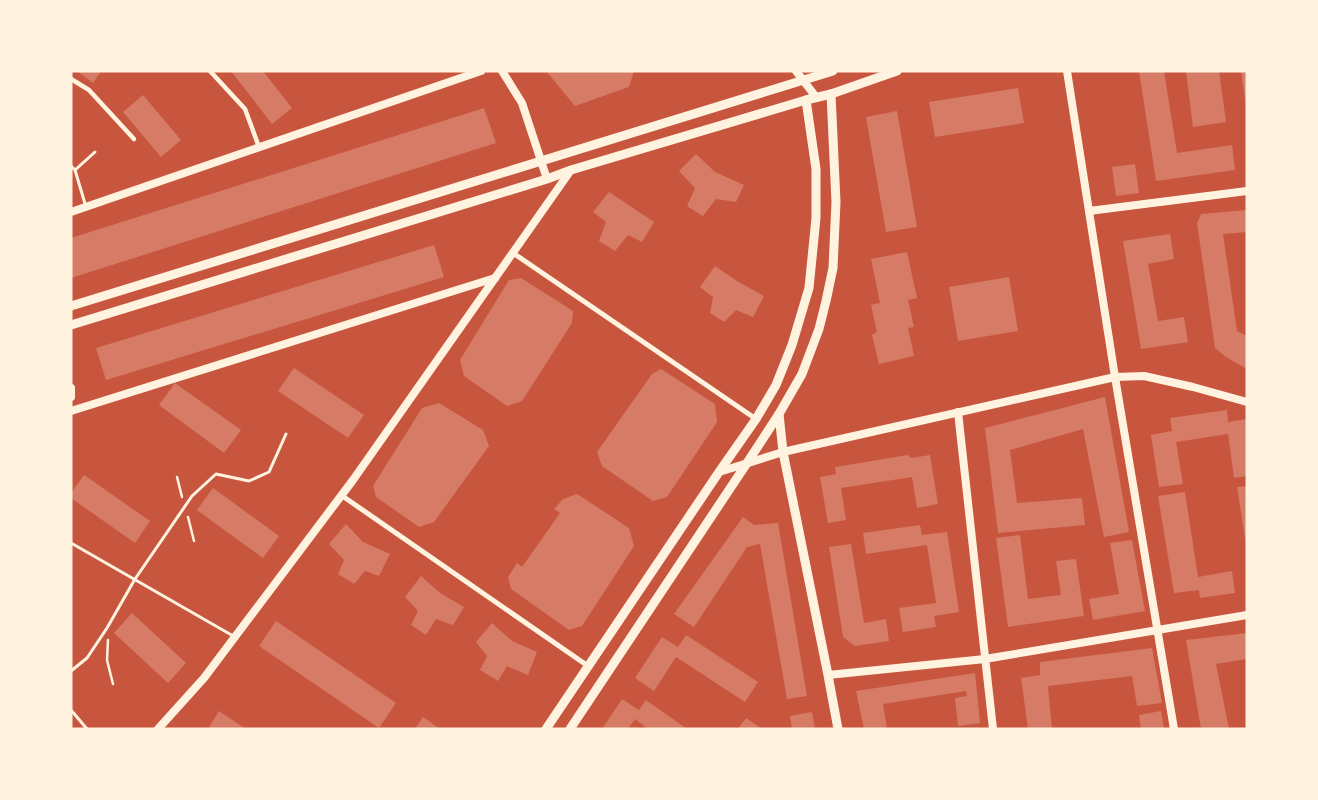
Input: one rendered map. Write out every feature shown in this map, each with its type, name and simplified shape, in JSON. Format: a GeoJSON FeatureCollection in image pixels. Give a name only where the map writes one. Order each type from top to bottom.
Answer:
{"type":"FeatureCollection","features":[{"type":"Feature","properties":{"kind":"main road"},"geometry":{"type":"LineString","coordinates":[[71,306],[833,71]]}},
{"type":"Feature","properties":{"kind":"main road"},"geometry":{"type":"LineString","coordinates":[[71,325],[572,170],[831,94],[897,71]]}},
{"type":"Feature","properties":{"kind":"main road"},"geometry":{"type":"LineString","coordinates":[[570,729],[747,463],[802,374],[819,329],[832,268],[836,202],[831,94]]}},
{"type":"Feature","properties":{"kind":"main road"},"geometry":{"type":"LineString","coordinates":[[546,729],[756,419],[776,385],[792,346],[809,288],[816,218],[816,169],[806,100]]}},
{"type":"Feature","properties":{"kind":"main road"},"geometry":{"type":"LineString","coordinates":[[779,414],[783,452],[838,729]]}},
{"type":"Feature","properties":{"kind":"street"},"geometry":{"type":"LineString","coordinates":[[210,71],[245,109],[259,147]]}},
{"type":"Feature","properties":{"kind":"street"},"geometry":{"type":"LineString","coordinates":[[71,212],[481,71]]}},
{"type":"Feature","properties":{"kind":"street"},"geometry":{"type":"LineString","coordinates":[[502,71],[522,103],[547,179]]}},
{"type":"Feature","properties":{"kind":"street"},"geometry":{"type":"LineString","coordinates":[[796,71],[816,97]]}},
{"type":"Feature","properties":{"kind":"street"},"geometry":{"type":"LineString","coordinates":[[1067,71],[1115,377],[1174,729]]}},
{"type":"Feature","properties":{"kind":"street"},"geometry":{"type":"LineString","coordinates":[[71,79],[89,90],[134,139]]}},
{"type":"Feature","properties":{"kind":"street"},"geometry":{"type":"LineString","coordinates":[[158,729],[204,678],[341,495],[572,170]]}},
{"type":"Feature","properties":{"kind":"street"},"geometry":{"type":"LineString","coordinates":[[1089,212],[1247,191]]}},
{"type":"Feature","properties":{"kind":"street"},"geometry":{"type":"LineString","coordinates":[[513,253],[756,419]]}},
{"type":"Feature","properties":{"kind":"street"},"geometry":{"type":"LineString","coordinates":[[71,411],[495,278]]}},
{"type":"Feature","properties":{"kind":"street"},"geometry":{"type":"LineString","coordinates":[[719,472],[783,452],[1115,377],[1144,376],[1247,402]]}},
{"type":"Feature","properties":{"kind":"street"},"geometry":{"type":"LineString","coordinates":[[71,388],[71,397]]}},
{"type":"Feature","properties":{"kind":"street"},"geometry":{"type":"LineString","coordinates":[[958,412],[993,729]]}},
{"type":"Feature","properties":{"kind":"street"},"geometry":{"type":"LineString","coordinates":[[341,495],[588,666]]}},
{"type":"Feature","properties":{"kind":"street"},"geometry":{"type":"LineString","coordinates":[[828,675],[984,658],[1247,615]]}},
{"type":"Feature","properties":{"kind":"lane"},"geometry":{"type":"LineString","coordinates":[[76,170],[95,152]]}},
{"type":"Feature","properties":{"kind":"lane"},"geometry":{"type":"LineString","coordinates":[[71,166],[76,170],[86,207]]}},
{"type":"Feature","properties":{"kind":"lane"},"geometry":{"type":"LineString","coordinates":[[71,671],[86,658],[135,580],[192,496],[216,474],[249,481],[269,472],[286,434]]}},
{"type":"Feature","properties":{"kind":"lane"},"geometry":{"type":"LineString","coordinates":[[71,543],[235,637]]}},
{"type":"Feature","properties":{"kind":"lane"},"geometry":{"type":"LineString","coordinates":[[71,710],[88,729]]}},
{"type":"Feature","properties":{"kind":"path"},"geometry":{"type":"LineString","coordinates":[[109,624],[107,660],[113,684]]}},
{"type":"Feature","properties":{"kind":"building"},"geometry":{"type":"Polygon","coordinates":[[[77,71],[101,71],[93,83],[77,71]]]}},
{"type":"Feature","properties":{"kind":"building"},"geometry":{"type":"Polygon","coordinates":[[[231,71],[263,71],[292,108],[272,124],[231,71]]]}},
{"type":"Feature","properties":{"kind":"building"},"geometry":{"type":"Polygon","coordinates":[[[546,71],[634,71],[629,87],[575,106],[546,71]]]}},
{"type":"Feature","properties":{"kind":"building"},"geometry":{"type":"Polygon","coordinates":[[[1139,71],[1164,71],[1177,153],[1232,145],[1235,170],[1156,181],[1139,71]]]}},
{"type":"Feature","properties":{"kind":"building"},"geometry":{"type":"Polygon","coordinates":[[[1186,71],[1219,71],[1226,122],[1193,127],[1186,71]]]}},
{"type":"Feature","properties":{"kind":"building"},"geometry":{"type":"Polygon","coordinates":[[[1241,71],[1247,71],[1247,105],[1246,105],[1241,71]]]}},
{"type":"Feature","properties":{"kind":"building"},"geometry":{"type":"Polygon","coordinates":[[[1018,88],[1024,123],[935,137],[929,102],[1018,88]]]}},
{"type":"Feature","properties":{"kind":"building"},"geometry":{"type":"Polygon","coordinates":[[[143,95],[181,140],[161,157],[123,112],[143,95]]]}},
{"type":"Feature","properties":{"kind":"building"},"geometry":{"type":"Polygon","coordinates":[[[484,108],[496,143],[71,278],[71,238],[484,108]]]}},
{"type":"Feature","properties":{"kind":"building"},"geometry":{"type":"Polygon","coordinates":[[[897,111],[917,227],[886,232],[866,117],[897,111]]]}},
{"type":"Feature","properties":{"kind":"building"},"geometry":{"type":"Polygon","coordinates":[[[696,154],[715,172],[744,185],[736,202],[716,199],[703,216],[687,206],[695,188],[679,171],[696,154]]]}},
{"type":"Feature","properties":{"kind":"building"},"geometry":{"type":"Polygon","coordinates":[[[1135,164],[1139,193],[1116,196],[1112,167],[1135,164]]]}},
{"type":"Feature","properties":{"kind":"building"},"geometry":{"type":"Polygon","coordinates":[[[609,192],[654,222],[642,242],[628,235],[615,251],[599,241],[606,222],[593,212],[609,192]]]}},
{"type":"Feature","properties":{"kind":"building"},"geometry":{"type":"Polygon","coordinates":[[[1247,210],[1247,232],[1223,234],[1237,331],[1247,336],[1247,369],[1215,348],[1197,223],[1201,214],[1247,210]]]}},
{"type":"Feature","properties":{"kind":"building"},"geometry":{"type":"Polygon","coordinates":[[[1170,234],[1174,259],[1148,264],[1158,321],[1184,317],[1188,342],[1141,349],[1123,241],[1170,234]]]}},
{"type":"Feature","properties":{"kind":"building"},"geometry":{"type":"Polygon","coordinates":[[[434,245],[444,277],[106,380],[96,348],[434,245]]]}},
{"type":"Feature","properties":{"kind":"building"},"geometry":{"type":"Polygon","coordinates":[[[907,252],[917,298],[908,300],[914,327],[908,328],[914,356],[879,364],[872,335],[877,332],[871,305],[880,303],[871,259],[907,252]]]}},
{"type":"Feature","properties":{"kind":"building"},"geometry":{"type":"Polygon","coordinates":[[[715,266],[764,296],[753,317],[736,310],[724,322],[710,313],[713,297],[700,287],[715,266]]]}},
{"type":"Feature","properties":{"kind":"building"},"geometry":{"type":"Polygon","coordinates":[[[1009,277],[1018,331],[958,341],[949,287],[1009,277]]]}},
{"type":"Feature","properties":{"kind":"building"},"geometry":{"type":"Polygon","coordinates":[[[521,278],[573,311],[572,323],[522,401],[507,406],[464,376],[460,360],[509,280],[521,278]]]}},
{"type":"Feature","properties":{"kind":"building"},"geometry":{"type":"Polygon","coordinates":[[[294,368],[364,415],[348,438],[278,391],[294,368]]]}},
{"type":"Feature","properties":{"kind":"building"},"geometry":{"type":"Polygon","coordinates":[[[661,369],[715,404],[717,422],[667,497],[653,501],[602,466],[597,452],[652,374],[661,369]]]}},
{"type":"Feature","properties":{"kind":"building"},"geometry":{"type":"Polygon","coordinates":[[[175,383],[241,430],[224,453],[159,405],[175,383]]]}},
{"type":"Feature","properties":{"kind":"building"},"geometry":{"type":"Polygon","coordinates":[[[1105,397],[1129,532],[1104,537],[1083,429],[1010,450],[1017,503],[1082,498],[1085,525],[998,533],[985,428],[1105,397]]]}},
{"type":"Feature","properties":{"kind":"building"},"geometry":{"type":"Polygon","coordinates":[[[439,403],[483,430],[489,446],[434,522],[419,527],[376,497],[373,486],[422,408],[439,403]]]}},
{"type":"Feature","properties":{"kind":"building"},"geometry":{"type":"Polygon","coordinates":[[[1227,410],[1228,422],[1247,419],[1247,476],[1234,478],[1228,434],[1176,442],[1183,484],[1159,487],[1151,435],[1172,431],[1170,418],[1227,410]]]}},
{"type":"Feature","properties":{"kind":"building"},"geometry":{"type":"Polygon","coordinates":[[[908,455],[911,458],[930,455],[938,504],[917,508],[912,477],[841,488],[846,520],[828,523],[820,477],[836,474],[835,467],[908,455]]]}},
{"type":"Feature","properties":{"kind":"building"},"geometry":{"type":"Polygon","coordinates":[[[84,475],[150,521],[135,543],[71,498],[71,493],[84,475]]]}},
{"type":"Feature","properties":{"kind":"building"},"geometry":{"type":"Polygon","coordinates":[[[1247,486],[1247,544],[1246,544],[1237,487],[1247,486]]]}},
{"type":"Feature","properties":{"kind":"building"},"geometry":{"type":"Polygon","coordinates":[[[213,488],[279,536],[263,558],[197,510],[213,488]]]}},
{"type":"Feature","properties":{"kind":"building"},"geometry":{"type":"Polygon","coordinates":[[[1185,492],[1198,577],[1232,571],[1235,593],[1200,598],[1199,590],[1174,593],[1158,496],[1185,492]]]}},
{"type":"Feature","properties":{"kind":"building"},"geometry":{"type":"Polygon","coordinates":[[[577,494],[629,528],[634,546],[582,626],[569,630],[511,589],[508,577],[517,563],[522,567],[560,513],[554,509],[563,499],[577,494]]]}},
{"type":"Feature","properties":{"kind":"building"},"geometry":{"type":"Polygon","coordinates":[[[743,517],[754,525],[778,523],[807,696],[787,699],[760,544],[747,547],[694,627],[674,614],[743,517]]]}},
{"type":"Feature","properties":{"kind":"building"},"geometry":{"type":"Polygon","coordinates":[[[346,524],[363,542],[390,554],[379,576],[365,571],[354,584],[338,574],[344,560],[329,544],[346,524]]]}},
{"type":"Feature","properties":{"kind":"building"},"geometry":{"type":"Polygon","coordinates":[[[920,525],[922,535],[947,532],[959,612],[934,616],[936,627],[903,632],[899,608],[936,603],[927,545],[866,554],[863,533],[920,525]]]}},
{"type":"Feature","properties":{"kind":"building"},"geometry":{"type":"Polygon","coordinates":[[[1020,535],[1028,599],[1061,595],[1056,561],[1076,559],[1084,616],[1008,627],[996,538],[1020,535]]]}},
{"type":"Feature","properties":{"kind":"building"},"geometry":{"type":"Polygon","coordinates":[[[1132,540],[1145,611],[1093,620],[1089,599],[1119,594],[1110,543],[1132,540]]]}},
{"type":"Feature","properties":{"kind":"building"},"geometry":{"type":"Polygon","coordinates":[[[851,544],[864,623],[886,619],[889,641],[855,646],[843,637],[829,547],[851,544]]]}},
{"type":"Feature","properties":{"kind":"building"},"geometry":{"type":"Polygon","coordinates":[[[421,576],[440,593],[464,607],[453,625],[436,619],[426,635],[411,625],[418,611],[405,597],[421,576]]]}},
{"type":"Feature","properties":{"kind":"building"},"geometry":{"type":"Polygon","coordinates":[[[132,613],[186,663],[168,683],[114,633],[132,613]]]}},
{"type":"Feature","properties":{"kind":"building"},"geometry":{"type":"Polygon","coordinates":[[[276,621],[396,703],[379,728],[259,646],[276,621]]]}},
{"type":"Feature","properties":{"kind":"building"},"geometry":{"type":"Polygon","coordinates":[[[492,623],[512,641],[537,652],[528,675],[507,666],[498,681],[480,670],[487,656],[476,642],[492,623]]]}},
{"type":"Feature","properties":{"kind":"building"},"geometry":{"type":"Polygon","coordinates":[[[1247,633],[1247,659],[1216,664],[1229,729],[1201,729],[1186,640],[1247,633]]]}},
{"type":"Feature","properties":{"kind":"building"},"geometry":{"type":"Polygon","coordinates":[[[686,635],[758,682],[745,702],[676,657],[654,691],[635,678],[662,637],[678,647],[686,635]]]}},
{"type":"Feature","properties":{"kind":"building"},"geometry":{"type":"Polygon","coordinates":[[[1152,648],[1162,703],[1137,706],[1132,676],[1048,686],[1052,729],[1028,729],[1021,678],[1040,675],[1040,662],[1152,648]]]}},
{"type":"Feature","properties":{"kind":"building"},"geometry":{"type":"Polygon","coordinates":[[[975,673],[980,723],[958,726],[955,698],[967,696],[966,691],[883,704],[887,729],[864,729],[856,691],[975,673]]]}},
{"type":"Feature","properties":{"kind":"building"},"geometry":{"type":"Polygon","coordinates":[[[622,699],[639,710],[646,700],[687,729],[648,729],[635,719],[628,729],[602,729],[622,699]]]}},
{"type":"Feature","properties":{"kind":"building"},"geometry":{"type":"Polygon","coordinates":[[[219,711],[246,729],[208,729],[219,711]]]}},
{"type":"Feature","properties":{"kind":"building"},"geometry":{"type":"Polygon","coordinates":[[[1161,711],[1164,729],[1141,729],[1139,715],[1161,711]]]}},
{"type":"Feature","properties":{"kind":"building"},"geometry":{"type":"Polygon","coordinates":[[[812,712],[815,729],[792,729],[790,716],[812,712]]]}},
{"type":"Feature","properties":{"kind":"building"},"geometry":{"type":"Polygon","coordinates":[[[423,717],[440,729],[415,729],[423,717]]]}},
{"type":"Feature","properties":{"kind":"building"},"geometry":{"type":"Polygon","coordinates":[[[746,718],[762,729],[738,729],[746,718]]]}}]}
